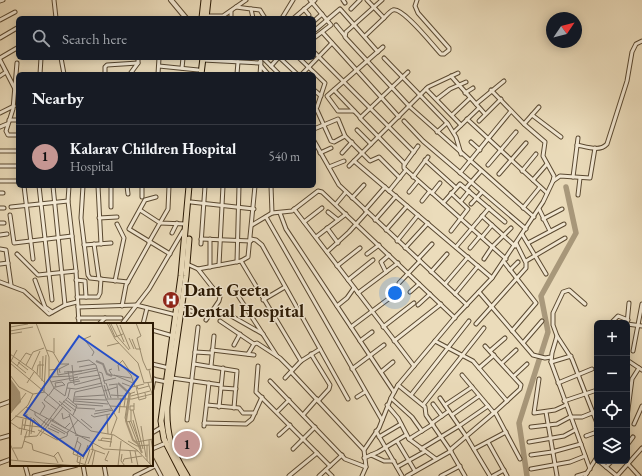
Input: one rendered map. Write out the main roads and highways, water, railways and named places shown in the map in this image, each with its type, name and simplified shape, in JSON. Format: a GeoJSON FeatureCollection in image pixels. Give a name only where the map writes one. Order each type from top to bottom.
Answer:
{"type":"FeatureCollection","features":[{"type":"Feature","properties":{"kind":"main road"},"geometry":{"type":"LineString","coordinates":[[204,0],[205,16]]}},
{"type":"Feature","properties":{"kind":"main road"},"geometry":{"type":"LineString","coordinates":[[205,16],[208,0]]}},
{"type":"Feature","properties":{"kind":"main road"},"geometry":{"type":"LineString","coordinates":[[199,72],[201,60]]}},
{"type":"Feature","properties":{"kind":"main road"},"geometry":{"type":"LineString","coordinates":[[183,476],[166,427],[167,407],[187,264],[186,225],[189,188]]}},
{"type":"Feature","properties":{"kind":"main road"},"geometry":{"type":"LineString","coordinates":[[183,476],[166,443],[162,427],[162,410],[187,241],[192,188]]}},
{"type":"Feature","properties":{"kind":"waterway"},"geometry":{"type":"LineString","coordinates":[[527,476],[519,423],[548,332],[541,296],[576,233],[566,187]]}},
{"type":"Feature","properties":{"kind":"place","name":"Dant Geeta Dental Hospital"},"geometry":{"type":"Point","coordinates":[171,300]}},
{"type":"Feature","properties":{"kind":"place","name":"Kalarav Children Hospital"},"geometry":{"type":"Point","coordinates":[187,444]}}]}
